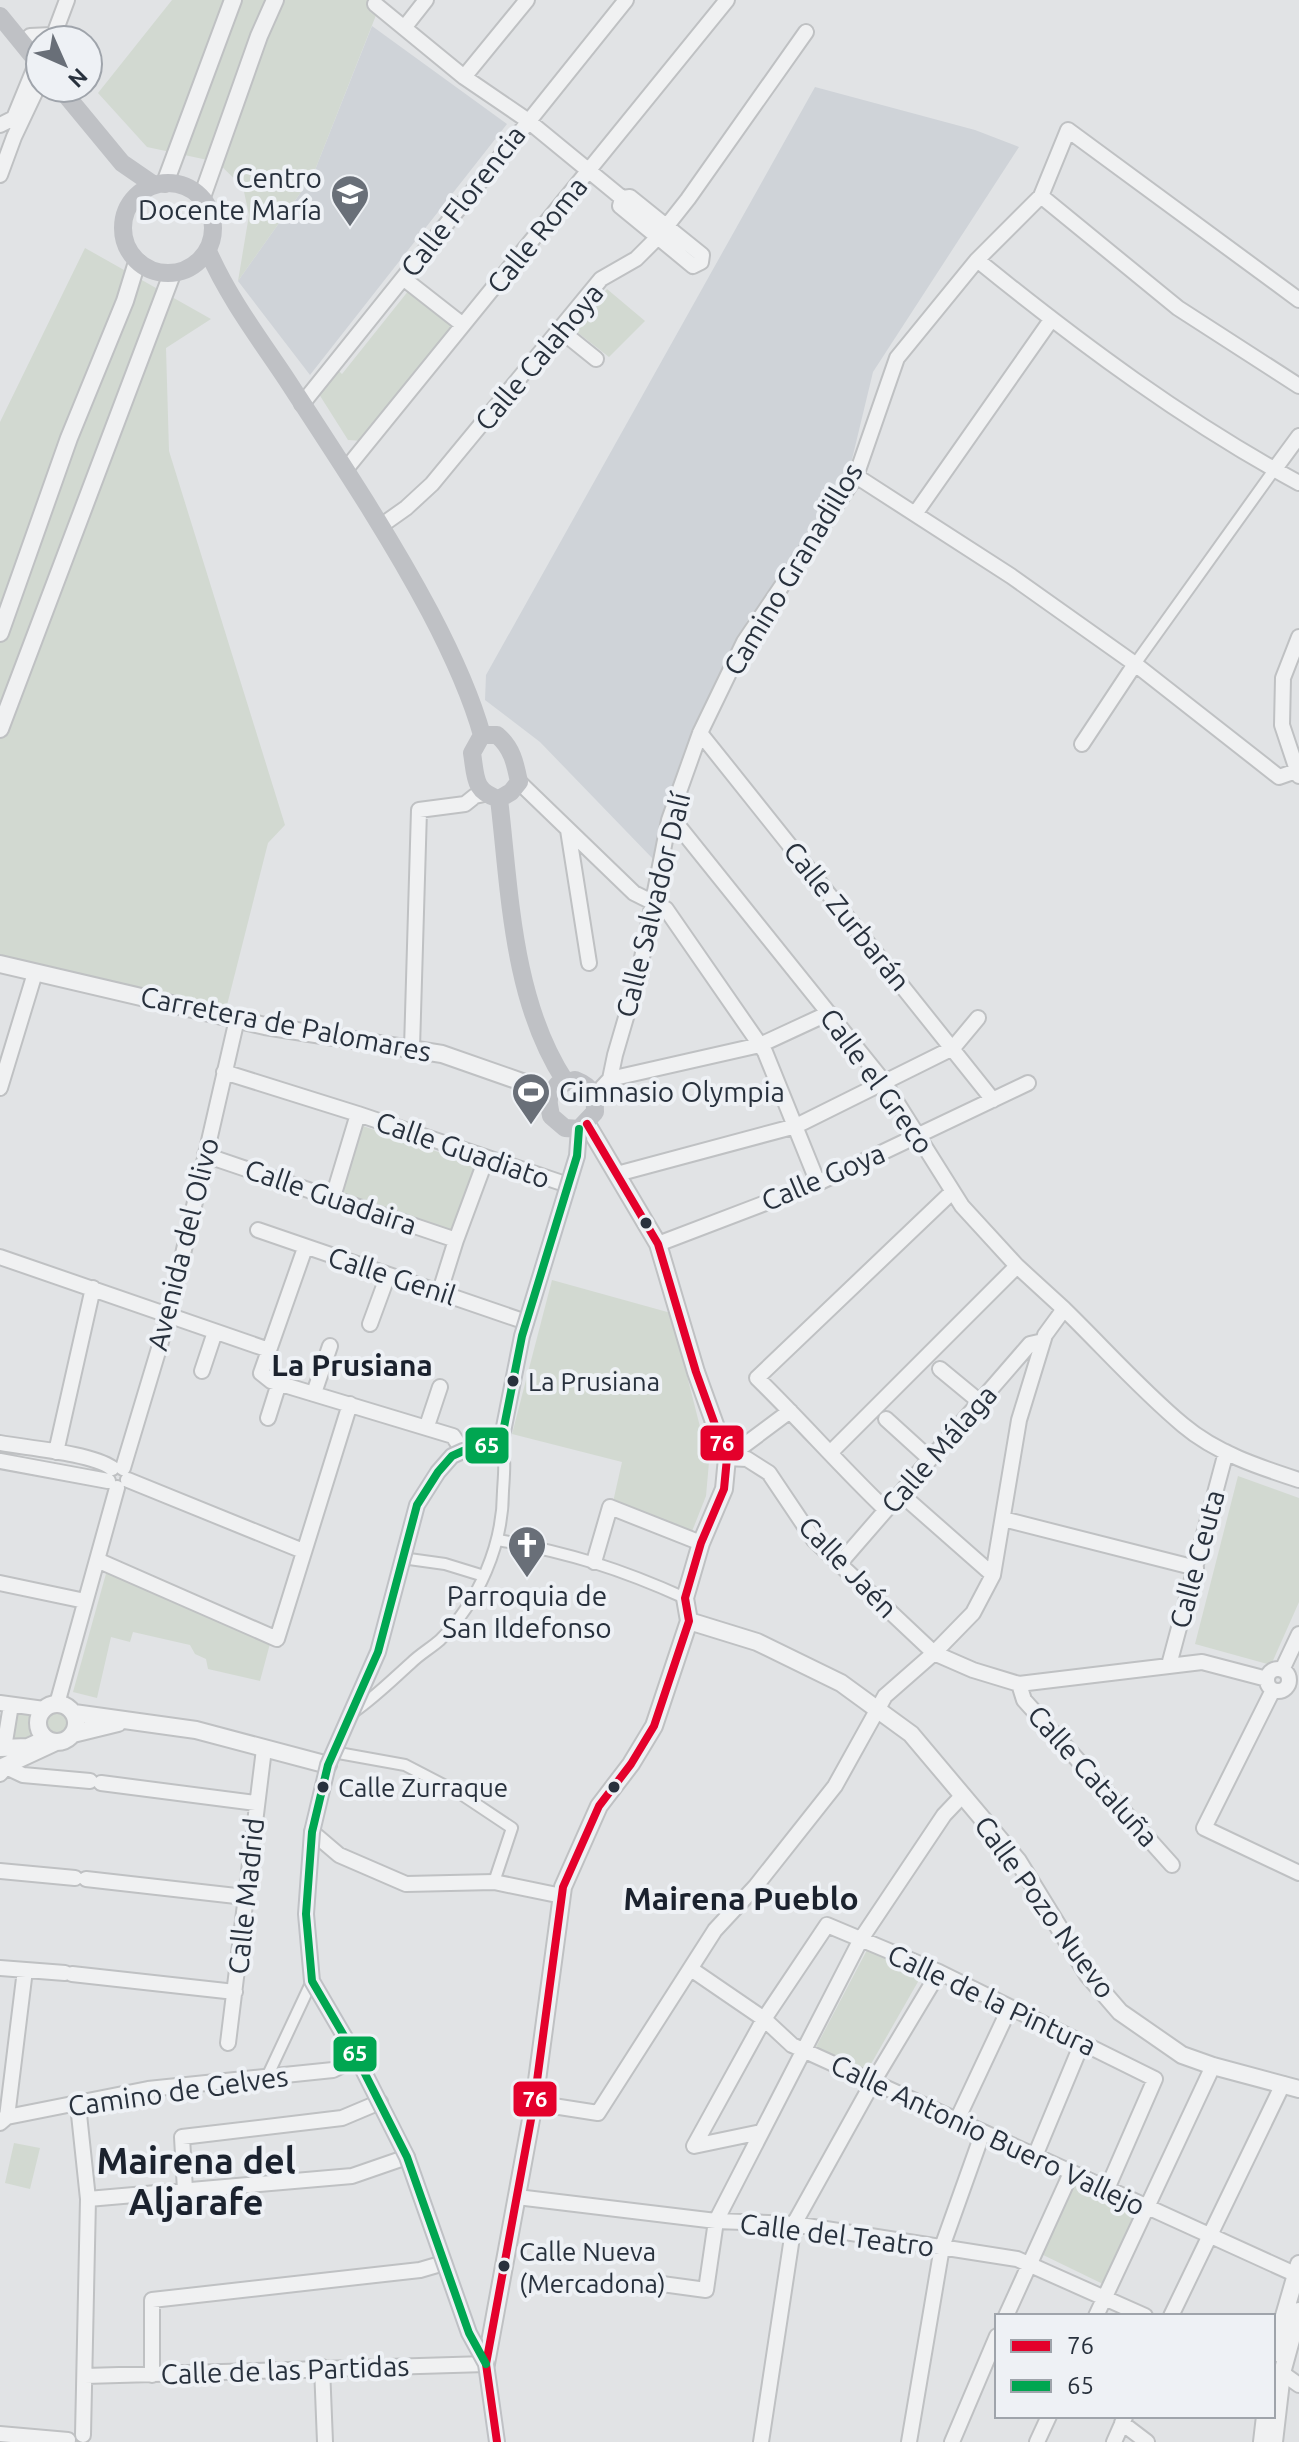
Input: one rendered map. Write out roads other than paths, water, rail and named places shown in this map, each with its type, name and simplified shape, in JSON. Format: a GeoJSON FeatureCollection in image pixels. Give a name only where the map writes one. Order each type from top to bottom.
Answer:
{"type":"FeatureCollection","features":[{"type":"Feature","properties":{"kind":"main road"},"geometry":{"type":"LineString","coordinates":[[0,7],[24,30]]}},
{"type":"Feature","properties":{"kind":"main road"},"geometry":{"type":"LineString","coordinates":[[0,16],[24,34]]}},
{"type":"Feature","properties":{"kind":"main road"},"geometry":{"type":"LineString","coordinates":[[74,104],[122,163],[159,184]]}},
{"type":"Feature","properties":{"kind":"main road"},"geometry":{"type":"LineString","coordinates":[[78,104],[85,117]]}},
{"type":"Feature","properties":{"kind":"main road"},"geometry":{"type":"LineString","coordinates":[[122,163],[131,202]]}},
{"type":"Feature","properties":{"kind":"main road"},"geometry":{"type":"LineString","coordinates":[[159,184],[178,184],[191,188],[202,197],[214,223],[213,237],[208,251],[193,266],[172,274],[160,273],[137,262],[128,249],[123,233],[124,217],[131,202],[141,192],[159,184]]}},
{"type":"Feature","properties":{"kind":"main road"},"geometry":{"type":"LineString","coordinates":[[208,251],[224,284],[382,525],[442,635],[473,704],[482,735],[472,753],[478,785],[509,792]]}},
{"type":"Feature","properties":{"kind":"main road"},"geometry":{"type":"LineString","coordinates":[[193,266],[224,284]]}},
{"type":"Feature","properties":{"kind":"main road"},"geometry":{"type":"LineString","coordinates":[[482,735],[497,735],[508,744],[514,759],[509,792],[516,942],[534,1015],[557,1088],[551,1116],[565,1128],[583,1127]]}},
{"type":"Feature","properties":{"kind":"main road"},"geometry":{"type":"LineString","coordinates":[[495,2442],[482,2338],[444,2263],[407,2157],[357,2058],[312,1981],[306,1914],[312,1832],[331,1758],[378,1652],[417,1505],[452,1456],[501,1442],[526,1322],[583,1127],[595,1112],[595,1095],[586,1084],[575,1080],[557,1088]]}},
{"type":"Feature","properties":{"kind":"street"},"geometry":{"type":"LineString","coordinates":[[54,24],[67,0]]}},
{"type":"Feature","properties":{"kind":"street"},"geometry":{"type":"LineString","coordinates":[[159,184],[233,0]]}},
{"type":"Feature","properties":{"kind":"street"},"geometry":{"type":"LineString","coordinates":[[202,197],[259,36],[275,0]]}},
{"type":"Feature","properties":{"kind":"street"},"geometry":{"type":"LineString","coordinates":[[404,28],[426,0]]}},
{"type":"Feature","properties":{"kind":"street"},"geometry":{"type":"LineString","coordinates":[[464,77],[527,0]]}},
{"type":"Feature","properties":{"kind":"street","name":"Calle Florencia"},"geometry":{"type":"LineString","coordinates":[[302,404],[626,0]]}},
{"type":"Feature","properties":{"kind":"street","name":"Calle Roma"},"geometry":{"type":"LineString","coordinates":[[346,469],[727,0]]}},
{"type":"Feature","properties":{"kind":"street"},"geometry":{"type":"LineString","coordinates":[[375,4],[464,77],[527,120],[622,198],[620,206],[662,231]]}},
{"type":"Feature","properties":{"kind":"street","name":"Calle Calahoya"},"geometry":{"type":"LineString","coordinates":[[382,525],[432,484],[601,279],[636,259],[662,231],[806,32]]}},
{"type":"Feature","properties":{"kind":"street"},"geometry":{"type":"LineString","coordinates":[[14,137],[0,126],[14,118],[24,93]]}},
{"type":"Feature","properties":{"kind":"street"},"geometry":{"type":"LineString","coordinates":[[0,175],[30,104]]}},
{"type":"Feature","properties":{"kind":"street","name":"Camino Granadillos"},"geometry":{"type":"LineString","coordinates":[[700,733],[744,642],[856,476],[897,358],[977,260],[1041,196],[1068,130],[1299,300]]}},
{"type":"Feature","properties":{"kind":"street"},"geometry":{"type":"LineString","coordinates":[[1041,196],[1178,308],[1299,386]]}},
{"type":"Feature","properties":{"kind":"street"},"geometry":{"type":"LineString","coordinates":[[0,633],[69,438],[125,301],[137,262]]}},
{"type":"Feature","properties":{"kind":"street"},"geometry":{"type":"LineString","coordinates":[[981,263],[1051,320],[1234,447],[1299,483]]}},
{"type":"Feature","properties":{"kind":"street"},"geometry":{"type":"LineString","coordinates":[[0,729],[172,274]]}},
{"type":"Feature","properties":{"kind":"street"},"geometry":{"type":"LineString","coordinates":[[403,278],[463,325]]}},
{"type":"Feature","properties":{"kind":"street"},"geometry":{"type":"LineString","coordinates":[[915,514],[1051,320]]}},
{"type":"Feature","properties":{"kind":"street"},"geometry":{"type":"LineString","coordinates":[[560,330],[596,359]]}},
{"type":"Feature","properties":{"kind":"street"},"geometry":{"type":"LineString","coordinates":[[1082,744],[1135,664],[1299,436]]}},
{"type":"Feature","properties":{"kind":"street"},"geometry":{"type":"LineString","coordinates":[[856,476],[1011,576],[1135,664],[1279,777],[1297,773],[1282,725],[1283,678],[1299,637]]}},
{"type":"Feature","properties":{"kind":"street","name":"Calle Salvador Dalí"},"geometry":{"type":"LineString","coordinates":[[610,1079],[639,973],[669,820],[700,733]]}},
{"type":"Feature","properties":{"kind":"street","name":"Calle Zurbarán"},"geometry":{"type":"LineString","coordinates":[[700,733],[993,1100]]}},
{"type":"Feature","properties":{"kind":"street"},"geometry":{"type":"LineString","coordinates":[[412,1048],[419,810],[465,804],[475,796],[509,792],[568,830],[634,893],[666,909],[760,1045],[818,1183]]}},
{"type":"Feature","properties":{"kind":"street","name":"Calle el Greco"},"geometry":{"type":"LineString","coordinates":[[669,820],[680,828],[884,1082],[962,1206],[1017,1266],[1184,1426],[1251,1464],[1299,1480]]}},
{"type":"Feature","properties":{"kind":"street"},"geometry":{"type":"LineString","coordinates":[[568,830],[589,963]]}},
{"type":"Feature","properties":{"kind":"street","name":"Carretera de Palomares"},"geometry":{"type":"LineString","coordinates":[[0,964],[265,1026],[442,1054],[522,1082],[557,1088]]}},
{"type":"Feature","properties":{"kind":"street"},"geometry":{"type":"LineString","coordinates":[[0,1088],[35,973]]}},
{"type":"Feature","properties":{"kind":"street"},"geometry":{"type":"LineString","coordinates":[[595,1095],[610,1079],[760,1045],[829,1013]]}},
{"type":"Feature","properties":{"kind":"street"},"geometry":{"type":"LineString","coordinates":[[617,1174],[796,1126],[953,1048],[978,1018]]}},
{"type":"Feature","properties":{"kind":"street","name":"Avenida del Olivo"},"geometry":{"type":"LineString","coordinates":[[50,1706],[85,1601],[117,1477],[169,1315],[237,1019]]}},
{"type":"Feature","properties":{"kind":"street","name":"Calle Guadiato"},"geometry":{"type":"LineString","coordinates":[[224,1072],[568,1185]]}},
{"type":"Feature","properties":{"kind":"street","name":"Calle Goya"},"geometry":{"type":"LineString","coordinates":[[658,1244],[818,1183],[1028,1083]]}},
{"type":"Feature","properties":{"kind":"street","name":"Calle Guadiato"},"geometry":{"type":"LineString","coordinates":[[333,1197],[358,1114]]}},
{"type":"Feature","properties":{"kind":"street"},"geometry":{"type":"LineString","coordinates":[[482,2338],[517,2197],[534,2103],[563,1887],[599,1806],[631,1764],[654,1726],[689,1621],[685,1598],[701,1543],[724,1489],[727,1458],[696,1372],[658,1244],[617,1174],[583,1127]]}},
{"type":"Feature","properties":{"kind":"street","name":"Calle Guadaira"},"geometry":{"type":"LineString","coordinates":[[205,1155],[456,1240]]}},
{"type":"Feature","properties":{"kind":"street"},"geometry":{"type":"LineString","coordinates":[[440,1291],[486,1159]]}},
{"type":"Feature","properties":{"kind":"street"},"geometry":{"type":"LineString","coordinates":[[886,1510],[757,1378],[952,1192]]}},
{"type":"Feature","properties":{"kind":"street","name":"Calle Genil"},"geometry":{"type":"LineString","coordinates":[[258,1230],[526,1322]]}},
{"type":"Feature","properties":{"kind":"street"},"geometry":{"type":"LineString","coordinates":[[305,1248],[261,1373],[271,1381],[453,1436],[463,1451]]}},
{"type":"Feature","properties":{"kind":"street"},"geometry":{"type":"LineString","coordinates":[[0,1257],[269,1350]]}},
{"type":"Feature","properties":{"kind":"street"},"geometry":{"type":"LineString","coordinates":[[831,1452],[1017,1266]]}},
{"type":"Feature","properties":{"kind":"street"},"geometry":{"type":"LineString","coordinates":[[370,1324],[388,1275]]}},
{"type":"Feature","properties":{"kind":"street"},"geometry":{"type":"LineString","coordinates":[[56,1452],[93,1288]]}},
{"type":"Feature","properties":{"kind":"street"},"geometry":{"type":"LineString","coordinates":[[534,2103],[598,2113],[715,1930],[755,1887],[835,1786],[885,1696],[973,1613],[993,1575],[1019,1420],[1043,1341],[1064,1309]]}},
{"type":"Feature","properties":{"kind":"street"},"geometry":{"type":"LineString","coordinates":[[202,1371],[215,1332]]}},
{"type":"Feature","properties":{"kind":"street","name":"Calle Málaga"},"geometry":{"type":"LineString","coordinates":[[840,1563],[1030,1344],[1043,1341]]}},
{"type":"Feature","properties":{"kind":"street"},"geometry":{"type":"LineString","coordinates":[[314,1393],[330,1346]]}},
{"type":"Feature","properties":{"kind":"street"},"geometry":{"type":"LineString","coordinates":[[940,1369],[980,1402]]}},
{"type":"Feature","properties":{"kind":"street"},"geometry":{"type":"LineString","coordinates":[[268,1418],[279,1383]]}},
{"type":"Feature","properties":{"kind":"street"},"geometry":{"type":"LineString","coordinates":[[427,1426],[440,1387]]}},
{"type":"Feature","properties":{"kind":"street"},"geometry":{"type":"LineString","coordinates":[[97,1560],[277,1639],[350,1404]]}},
{"type":"Feature","properties":{"kind":"street"},"geometry":{"type":"LineString","coordinates":[[727,1458],[790,1411]]}},
{"type":"Feature","properties":{"kind":"street"},"geometry":{"type":"LineString","coordinates":[[886,1419],[930,1459]]}},
{"type":"Feature","properties":{"kind":"street"},"geometry":{"type":"LineString","coordinates":[[353,1712],[378,1695],[439,1641],[459,1618],[484,1576],[498,1540],[503,1499],[504,1452],[501,1442]]}},
{"type":"Feature","properties":{"kind":"street"},"geometry":{"type":"LineString","coordinates":[[0,1443],[99,1462],[117,1477]]}},
{"type":"Feature","properties":{"kind":"street","name":"Calle Ceuta"},"geometry":{"type":"LineString","coordinates":[[1169,1665],[1226,1452]]}},
{"type":"Feature","properties":{"kind":"street","name":"Calle Jaén"},"geometry":{"type":"LineString","coordinates":[[727,1458],[747,1459],[769,1473],[814,1540],[934,1653]]}},
{"type":"Feature","properties":{"kind":"street"},"geometry":{"type":"LineString","coordinates":[[0,1461],[117,1477],[303,1551]]}},
{"type":"Feature","properties":{"kind":"street"},"geometry":{"type":"LineString","coordinates":[[901,1494],[993,1575]]}},
{"type":"Feature","properties":{"kind":"street"},"geometry":{"type":"LineString","coordinates":[[594,1562],[610,1507],[701,1543]]}},
{"type":"Feature","properties":{"kind":"street"},"geometry":{"type":"LineString","coordinates":[[1003,1519],[1196,1568]]}},
{"type":"Feature","properties":{"kind":"street"},"geometry":{"type":"LineString","coordinates":[[498,1540],[554,1550],[594,1562],[644,1579],[685,1598]]}},
{"type":"Feature","properties":{"kind":"street"},"geometry":{"type":"LineString","coordinates":[[402,1558],[445,1564],[484,1576]]}},
{"type":"Feature","properties":{"kind":"street"},"geometry":{"type":"LineString","coordinates":[[0,1583],[85,1601]]}},
{"type":"Feature","properties":{"kind":"street","name":"Calle Pozo Nuevo"},"geometry":{"type":"LineString","coordinates":[[689,1621],[757,1642],[841,1683],[879,1708],[911,1734],[1018,1861],[1088,1975],[1120,2012],[1182,2055],[1291,2087]]}},
{"type":"Feature","properties":{"kind":"street"},"geometry":{"type":"LineString","coordinates":[[1282,1670],[1299,1634]]}},
{"type":"Feature","properties":{"kind":"street"},"geometry":{"type":"LineString","coordinates":[[934,1653],[973,1670],[1019,1684],[1202,1662],[1270,1684],[1281,1691],[1294,1686],[1282,1670]]}},
{"type":"Feature","properties":{"kind":"street"},"geometry":{"type":"LineString","coordinates":[[1282,1670],[1271,1671],[1270,1684],[1204,1828],[1299,1873]]}},
{"type":"Feature","properties":{"kind":"street","name":"Calle Cataluña"},"geometry":{"type":"LineString","coordinates":[[1019,1684],[1024,1700],[1172,1865]]}},
{"type":"Feature","properties":{"kind":"street"},"geometry":{"type":"LineString","coordinates":[[73,1734],[77,1720],[63,1704],[6,1704],[2,1748],[28,1747],[51,1740],[62,1742],[73,1734],[131,1720]]}},
{"type":"Feature","properties":{"kind":"street"},"geometry":{"type":"LineString","coordinates":[[50,1706],[40,1715],[39,1728],[51,1740]]}},
{"type":"Feature","properties":{"kind":"street"},"geometry":{"type":"LineString","coordinates":[[74,1713],[196,1730],[264,1749],[405,1765],[461,1794],[512,1828],[494,1882]]}},
{"type":"Feature","properties":{"kind":"street"},"geometry":{"type":"LineString","coordinates":[[2,1770],[51,1740]]}},
{"type":"Feature","properties":{"kind":"street","name":"Calle Madrid"},"geometry":{"type":"LineString","coordinates":[[228,2043],[264,1749]]}},
{"type":"Feature","properties":{"kind":"street"},"geometry":{"type":"LineString","coordinates":[[2,1770],[256,1803]]}},
{"type":"Feature","properties":{"kind":"street"},"geometry":{"type":"LineString","coordinates":[[662,2284],[706,2290],[716,2221],[861,1939],[944,1815],[963,1795]]}},
{"type":"Feature","properties":{"kind":"street"},"geometry":{"type":"LineString","coordinates":[[312,1832],[339,1855],[406,1884],[494,1882],[562,1896]]}},
{"type":"Feature","properties":{"kind":"street"},"geometry":{"type":"LineString","coordinates":[[0,1871],[245,1897]]}},
{"type":"Feature","properties":{"kind":"street","name":"Calle de la Pintura"},"geometry":{"type":"LineString","coordinates":[[764,2019],[827,1925],[939,1972],[1010,2007],[1155,2079],[1107,2189]]}},
{"type":"Feature","properties":{"kind":"street"},"geometry":{"type":"LineString","coordinates":[[0,1968],[235,1992]]}},
{"type":"Feature","properties":{"kind":"street","name":"Calle Antonio Buero Vallejo"},"geometry":{"type":"LineString","coordinates":[[691,1969],[764,2019],[792,2045],[1211,2236],[1297,2272]]}},
{"type":"Feature","properties":{"kind":"street"},"geometry":{"type":"LineString","coordinates":[[2,2120],[25,1970]]}},
{"type":"Feature","properties":{"kind":"street"},"geometry":{"type":"LineString","coordinates":[[761,2442],[794,2224],[939,1972]]}},
{"type":"Feature","properties":{"kind":"street"},"geometry":{"type":"LineString","coordinates":[[267,2077],[312,1981]]}},
{"type":"Feature","properties":{"kind":"street"},"geometry":{"type":"LineString","coordinates":[[957,2120],[1010,2007]]}},
{"type":"Feature","properties":{"kind":"street"},"geometry":{"type":"LineString","coordinates":[[761,2132],[694,2146],[764,2019]]}},
{"type":"Feature","properties":{"kind":"street"},"geometry":{"type":"LineString","coordinates":[[1035,2156],[1082,2043]]}},
{"type":"Feature","properties":{"kind":"street","name":"Camino de Gelves"},"geometry":{"type":"LineString","coordinates":[[2,2120],[148,2089],[333,2070],[357,2058]]}},
{"type":"Feature","properties":{"kind":"street"},"geometry":{"type":"LineString","coordinates":[[1097,2314],[1213,2066]]}},
{"type":"Feature","properties":{"kind":"street"},"geometry":{"type":"LineString","coordinates":[[1172,2314],[1291,2087]]}},
{"type":"Feature","properties":{"kind":"street"},"geometry":{"type":"LineString","coordinates":[[185,2190],[182,2137],[342,2118],[380,2102]]}},
{"type":"Feature","properties":{"kind":"street"},"geometry":{"type":"LineString","coordinates":[[0,2434],[78,2440],[85,2376],[88,2199],[78,2105]]}},
{"type":"Feature","properties":{"kind":"street"},"geometry":{"type":"LineString","coordinates":[[909,2442],[942,2247],[983,2132]]}},
{"type":"Feature","properties":{"kind":"street"},"geometry":{"type":"LineString","coordinates":[[88,2199],[352,2176],[407,2157]]}},
{"type":"Feature","properties":{"kind":"street"},"geometry":{"type":"LineString","coordinates":[[1007,2314],[1071,2173]]}},
{"type":"Feature","properties":{"kind":"street","name":"Calle del Teatro"},"geometry":{"type":"LineString","coordinates":[[517,2197],[716,2221],[794,2224],[1017,2259],[1140,2314]]}},
{"type":"Feature","properties":{"kind":"street"},"geometry":{"type":"LineString","coordinates":[[152,2375],[152,2300],[420,2270],[444,2263]]}},
{"type":"Feature","properties":{"kind":"street"},"geometry":{"type":"LineString","coordinates":[[1275,2347],[1297,2272]]}},
{"type":"Feature","properties":{"kind":"street"},"geometry":{"type":"LineString","coordinates":[[1274,2442],[1278,2373],[1299,2311]]}},
{"type":"Feature","properties":{"kind":"street"},"geometry":{"type":"LineString","coordinates":[[952,2442],[995,2341]]}},
{"type":"Feature","properties":{"kind":"street","name":"Calle de las Partidas"},"geometry":{"type":"LineString","coordinates":[[85,2376],[486,2364]]}},
{"type":"Feature","properties":{"kind":"street"},"geometry":{"type":"LineString","coordinates":[[322,2367],[325,2442]]}},
{"type":"Feature","properties":{"kind":"street"},"geometry":{"type":"LineString","coordinates":[[1278,2373],[1299,2385]]}},
{"type":"Feature","properties":{"kind":"street"},"geometry":{"type":"LineString","coordinates":[[1037,2442],[1048,2418]]}},
{"type":"Feature","properties":{"kind":"street"},"geometry":{"type":"LineString","coordinates":[[1262,2442],[1265,2418]]}},
{"type":"Feature","properties":{"kind":"street"},"geometry":{"type":"LineString","coordinates":[[1114,2442],[1124,2420],[1147,2442]]}},
{"type":"Feature","properties":{"kind":"place","name":"Centro Docente María"},"geometry":{"type":"Point","coordinates":[350,228]}},
{"type":"Feature","properties":{"kind":"place","name":"Gimnasio Olympia"},"geometry":{"type":"Point","coordinates":[531,1126]}},
{"type":"Feature","properties":{"kind":"place","name":"La Prusiana"},"geometry":{"type":"Point","coordinates":[513,1381]}},
{"type":"Feature","properties":{"kind":"place","name":"Parroquia de San Ildefonso"},"geometry":{"type":"Point","coordinates":[527,1579]}},
{"type":"Feature","properties":{"kind":"place","name":"Calle Zurraque"},"geometry":{"type":"Point","coordinates":[323,1787]}},
{"type":"Feature","properties":{"kind":"place","name":"Calle Nueva (Mercadona)"},"geometry":{"type":"Point","coordinates":[504,2266]}},
{"type":"Feature","properties":{"kind":"district","name":"La Prusiana"},"geometry":{"type":"Point","coordinates":[352,1366]}},
{"type":"Feature","properties":{"kind":"district","name":"Mairena Pueblo"},"geometry":{"type":"Point","coordinates":[741,1899]}},
{"type":"Feature","properties":{"kind":"district","name":"Mairena del Aljarafe"},"geometry":{"type":"Point","coordinates":[196,2182]}}]}
